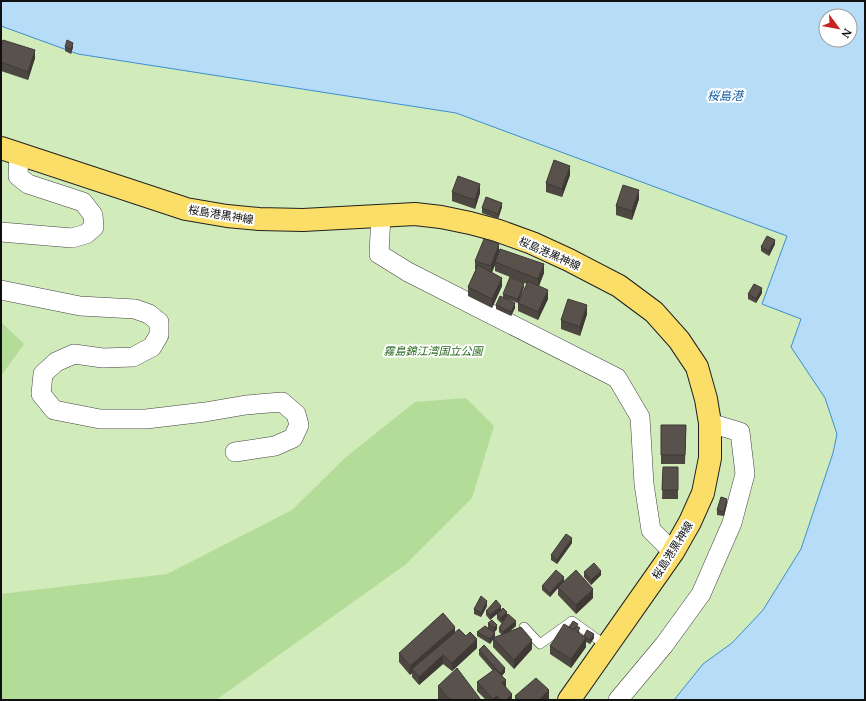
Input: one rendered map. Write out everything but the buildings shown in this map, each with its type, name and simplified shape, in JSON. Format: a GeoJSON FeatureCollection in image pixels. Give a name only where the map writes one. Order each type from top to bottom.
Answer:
{"type":"FeatureCollection","features":[{"type":"Feature","properties":{"kind":"main road","name":"桜島港黒神線"},"geometry":{"type":"LineString","coordinates":[[10,151],[186,209],[227,216],[259,219],[303,220],[415,214],[441,217],[470,223],[496,230],[532,243],[569,260],[618,286],[654,312],[679,340],[697,367],[706,399],[710,423],[710,458],[703,493],[690,522],[673,552],[569,700]]}},
{"type":"Feature","properties":{"kind":"street"},"geometry":{"type":"LineString","coordinates":[[1,232],[72,238],[86,234],[94,227],[93,215],[83,202],[28,184],[18,176],[10,151]]}},
{"type":"Feature","properties":{"kind":"street"},"geometry":{"type":"LineString","coordinates":[[381,215],[379,254],[408,272],[617,378],[640,416],[644,484],[651,530],[673,552]]}},
{"type":"Feature","properties":{"kind":"street"},"geometry":{"type":"LineString","coordinates":[[1,290],[80,306],[135,309],[149,314],[159,322],[159,335],[152,347],[132,357],[103,358],[74,354],[56,362],[43,374],[41,394],[54,410],[100,420],[146,419],[205,412],[246,405],[282,402],[296,414],[299,425],[293,438],[275,446],[235,452]]}},
{"type":"Feature","properties":{"kind":"street"},"geometry":{"type":"LineString","coordinates":[[618,700],[664,645],[701,594],[732,524],[745,474],[740,432],[710,423]]}},
{"type":"Feature","properties":{"kind":"lane"},"geometry":{"type":"LineString","coordinates":[[524,628],[540,644],[572,621],[607,646]]}},
{"type":"Feature","properties":{"kind":"green space","name":"霧島錦江湾国立公園"},"geometry":{"type":"Polygon","coordinates":[[[1,1],[865,1],[865,700],[1,700],[1,1]]]}},
{"type":"Feature","properties":{"kind":"green space"},"geometry":{"type":"Polygon","coordinates":[[[1,322],[24,344],[1,376],[1,322]]]}},
{"type":"Feature","properties":{"kind":"green space"},"geometry":{"type":"Polygon","coordinates":[[[466,398],[494,426],[472,498],[405,565],[216,700],[1,700],[1,594],[167,574],[292,510],[346,457],[415,402],[466,398]]]}},
{"type":"Feature","properties":{"kind":"water","name":"桜島港"},"geometry":{"type":"Polygon","coordinates":[[[1,1],[865,1],[865,700],[674,700],[703,664],[732,643],[763,610],[801,549],[833,453],[837,434],[825,398],[791,347],[801,319],[762,304],[787,236],[456,113],[78,54],[1,26],[1,1]]]}}]}
